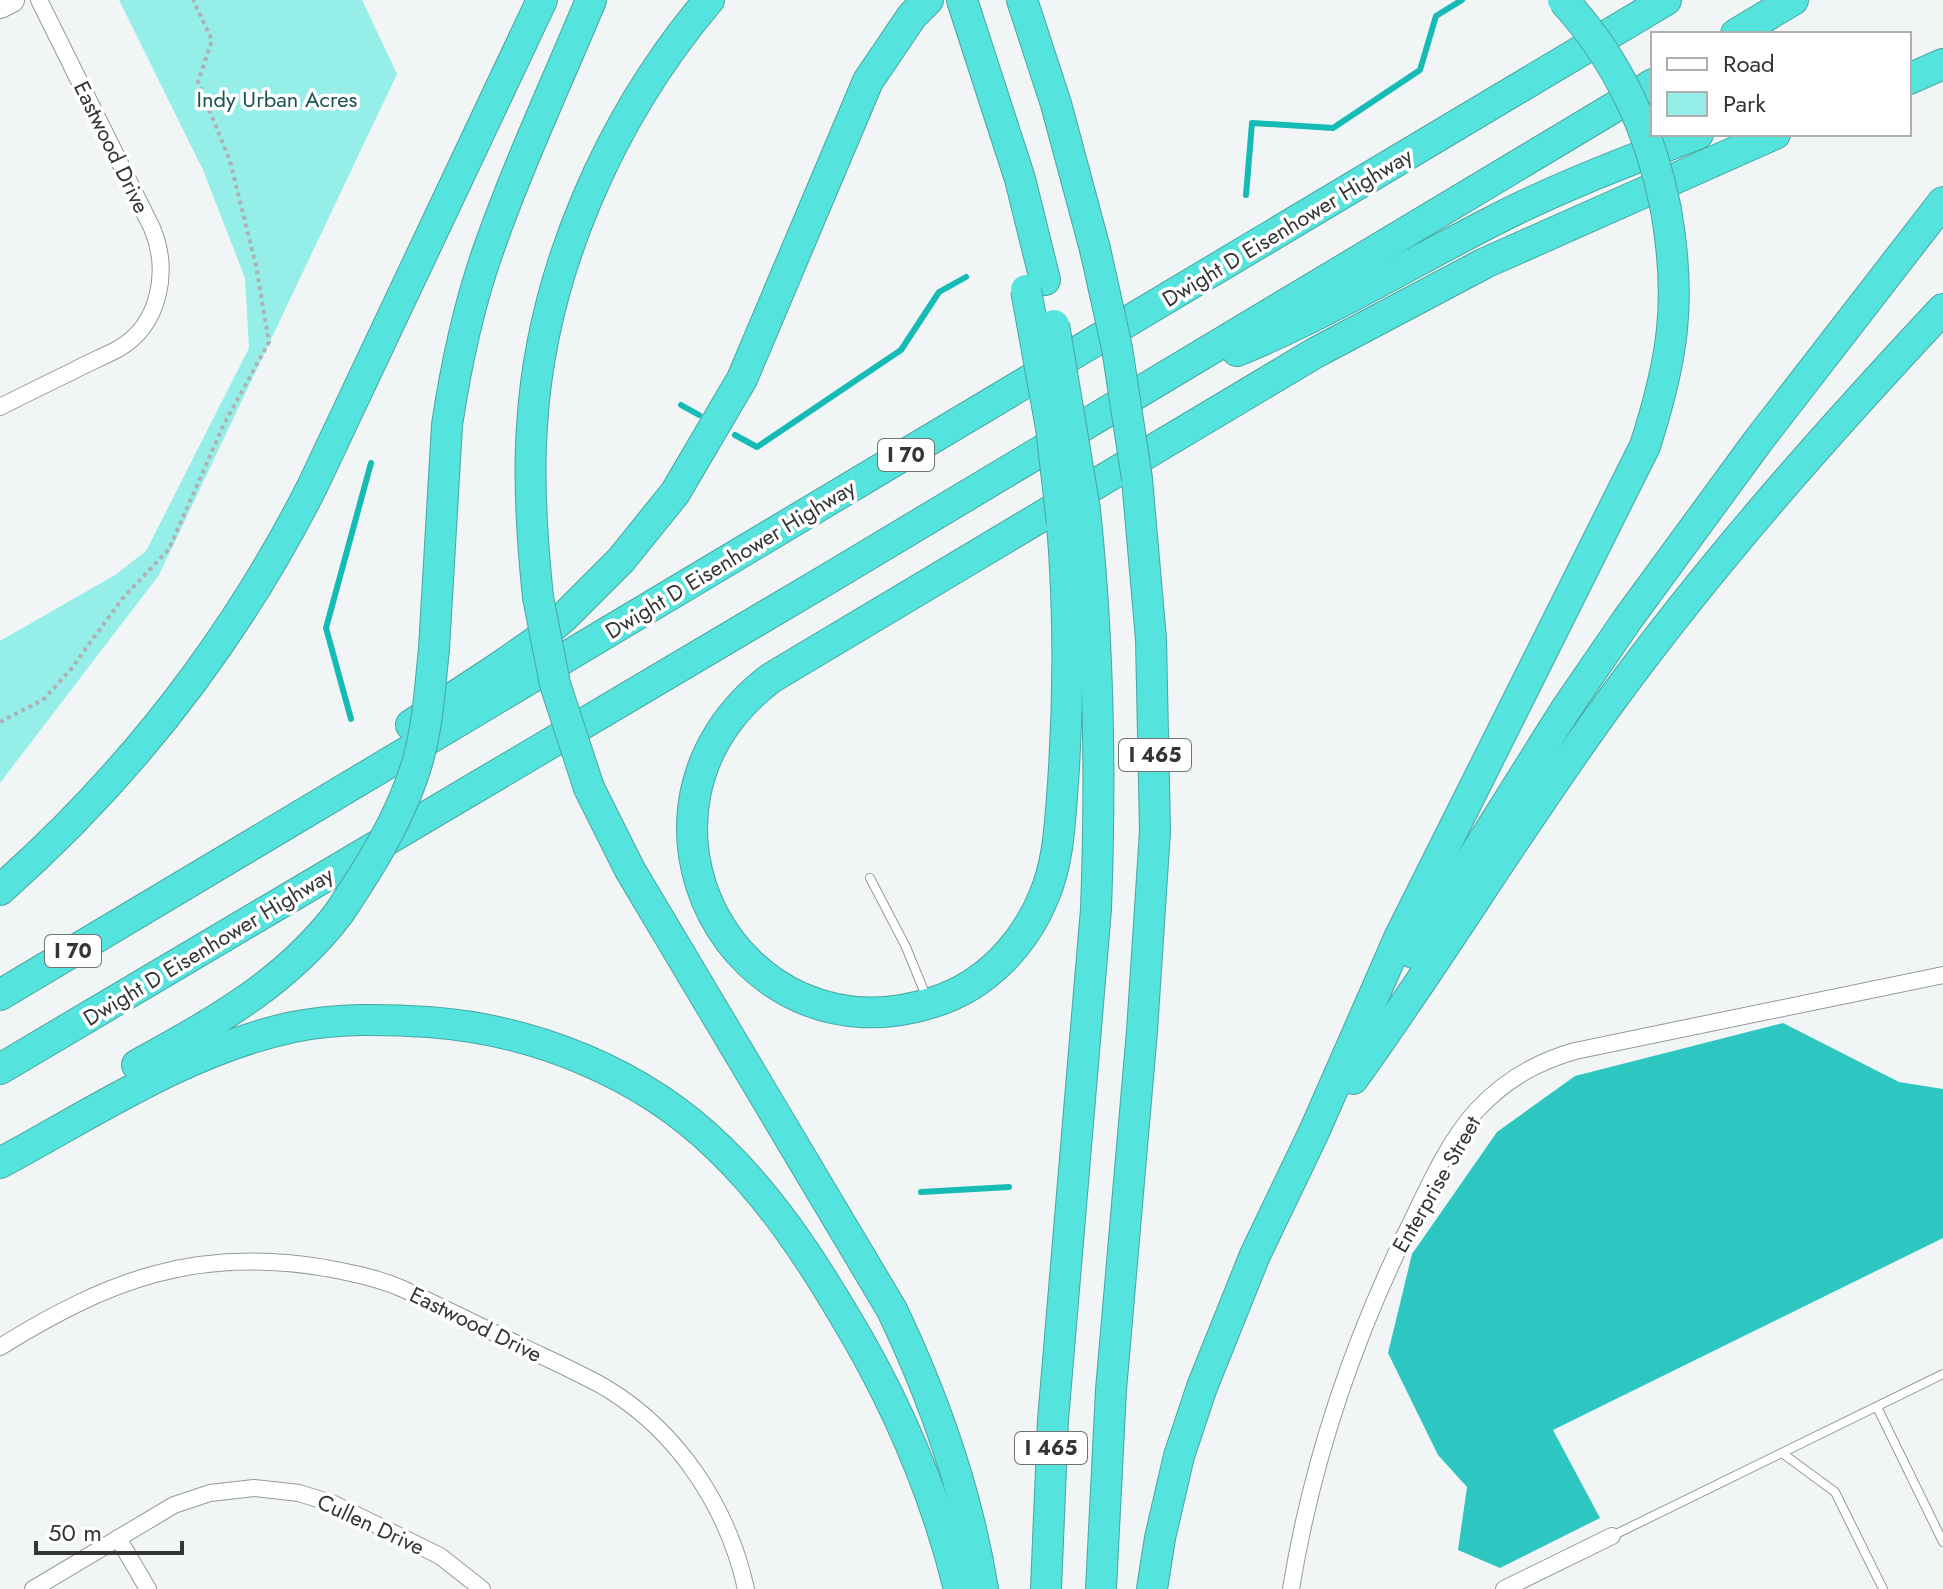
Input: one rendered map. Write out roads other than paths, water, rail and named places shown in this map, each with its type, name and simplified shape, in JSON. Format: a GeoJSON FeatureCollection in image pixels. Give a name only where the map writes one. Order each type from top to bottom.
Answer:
{"type":"FeatureCollection","features":[{"type":"Feature","properties":{"kind":"highway"},"geometry":{"type":"LineString","coordinates":[[0,890],[94,800],[144,744],[212,655],[272,563],[312,487],[542,0]]}},
{"type":"Feature","properties":{"kind":"highway"},"geometry":{"type":"LineString","coordinates":[[0,1143],[257,994],[305,954],[339,913],[388,835],[410,785],[426,721],[434,649],[447,425],[472,303],[498,224],[591,0]]}},
{"type":"Feature","properties":{"kind":"highway"},"geometry":{"type":"LineString","coordinates":[[709,0],[670,51],[624,125],[580,217],[559,278],[549,315],[532,425],[531,498],[538,597],[555,684],[589,788],[630,870],[892,1310],[925,1382],[969,1516],[983,1589]]}},
{"type":"Feature","properties":{"kind":"highway"},"geometry":{"type":"LineString","coordinates":[[145,907],[273,815],[534,643],[621,560],[675,493],[729,404],[868,81],[912,16],[928,0]]}},
{"type":"Feature","properties":{"kind":"highway","name":"I 465"},"geometry":{"type":"LineString","coordinates":[[1022,0],[1056,104],[1095,249],[1119,364],[1137,479],[1151,639],[1155,831],[1142,1031],[1111,1390],[1101,1589]]}},
{"type":"Feature","properties":{"kind":"highway"},"geometry":{"type":"LineString","coordinates":[[1152,1589],[1179,1456],[1202,1387],[1255,1255],[1367,1016],[1400,936],[1645,446],[1669,359],[1675,280],[1666,210],[1654,156],[1632,100],[1607,55],[1563,0]]}},
{"type":"Feature","properties":{"kind":"highway"},"geometry":{"type":"LineString","coordinates":[[1739,32],[1793,0]]}},
{"type":"Feature","properties":{"kind":"highway","name":"I 465"},"geometry":{"type":"LineString","coordinates":[[964,4],[1020,179],[1036,285],[1075,439],[1074,516],[1094,614],[1100,730],[1098,869],[1053,1420],[1046,1589]]}},
{"type":"Feature","properties":{"kind":"highway","name":"Dwight D Eisenhower Highway"},"geometry":{"type":"LineString","coordinates":[[0,995],[1656,5]]}},
{"type":"Feature","properties":{"kind":"highway"},"geometry":{"type":"LineString","coordinates":[[1911,59],[1943,48]]}},
{"type":"Feature","properties":{"kind":"highway"},"geometry":{"type":"LineString","coordinates":[[1911,78],[1943,64]]}},
{"type":"Feature","properties":{"kind":"highway","name":"Dwight D Eisenhower Highway"},"geometry":{"type":"LineString","coordinates":[[0,1069],[1148,388],[1651,85]]}},
{"type":"Feature","properties":{"kind":"highway"},"geometry":{"type":"LineString","coordinates":[[1148,388],[1293,328],[1534,201],[1693,136]]}},
{"type":"Feature","properties":{"kind":"highway"},"geometry":{"type":"LineString","coordinates":[[1074,516],[1061,812],[1051,877],[1035,915],[1005,958],[979,981],[944,999],[880,1014],[833,1008],[799,997],[753,967],[730,940],[716,919],[700,884],[691,847],[690,827],[696,786],[713,744],[749,695],[823,647],[1315,353],[1500,256],[1770,136]]}},
{"type":"Feature","properties":{"kind":"highway"},"geometry":{"type":"LineString","coordinates":[[1367,1016],[1418,946],[1566,709],[1627,620],[1758,441],[1943,202]]}},
{"type":"Feature","properties":{"kind":"highway"},"geometry":{"type":"LineString","coordinates":[[1314,1132],[1397,1018],[1506,849],[1615,694],[1804,460],[1943,309]]}},
{"type":"Feature","properties":{"kind":"highway"},"geometry":{"type":"LineString","coordinates":[[0,1163],[184,1063],[249,1038],[295,1027],[379,1018],[449,1023],[511,1034],[571,1053],[631,1083],[700,1132],[742,1171],[789,1230],[823,1280],[890,1396],[927,1484],[959,1589]]}},
{"type":"Feature","properties":{"kind":"main road"},"geometry":{"type":"LineString","coordinates":[[0,6],[12,0]]}},
{"type":"Feature","properties":{"kind":"street","name":"Eastwood Drive"},"geometry":{"type":"LineString","coordinates":[[0,407],[118,349],[149,316],[157,299],[162,273],[155,237],[39,0]]}},
{"type":"Feature","properties":{"kind":"street","name":"Enterprise Street"},"geometry":{"type":"LineString","coordinates":[[1291,1589],[1315,1472],[1370,1310],[1437,1172],[1476,1111],[1501,1086],[1539,1062],[1575,1051],[1943,975]]}},
{"type":"Feature","properties":{"kind":"street","name":"Eastwood Drive"},"geometry":{"type":"LineString","coordinates":[[0,1347],[96,1293],[166,1270],[239,1261],[316,1266],[367,1276],[403,1289],[584,1376],[614,1393],[644,1416],[677,1448],[708,1492],[733,1542],[746,1589]]}},
{"type":"Feature","properties":{"kind":"street","name":"Cullen Drive"},"geometry":{"type":"LineString","coordinates":[[33,1589],[174,1505],[210,1493],[254,1488],[291,1491],[328,1501],[432,1551],[455,1565],[482,1589]]}},
{"type":"Feature","properties":{"kind":"street"},"geometry":{"type":"LineString","coordinates":[[1504,1589],[1612,1536]]}},
{"type":"Feature","properties":{"kind":"street"},"geometry":{"type":"LineString","coordinates":[[118,1538],[148,1589]]}},
{"type":"Feature","properties":{"kind":"lane"},"geometry":{"type":"LineString","coordinates":[[870,878],[906,947],[929,1004]]}},
{"type":"Feature","properties":{"kind":"lane"},"geometry":{"type":"LineString","coordinates":[[1612,1536],[1943,1374]]}},
{"type":"Feature","properties":{"kind":"lane"},"geometry":{"type":"LineString","coordinates":[[1877,1407],[1943,1542]]}},
{"type":"Feature","properties":{"kind":"lane"},"geometry":{"type":"LineString","coordinates":[[1782,1453],[1835,1492],[1883,1589]]}},
{"type":"Feature","properties":{"kind":"waterway"},"geometry":{"type":"LineString","coordinates":[[1246,195],[1252,123],[1333,128],[1420,70],[1436,16],[1462,0]]}},
{"type":"Feature","properties":{"kind":"waterway"},"geometry":{"type":"LineString","coordinates":[[735,435],[757,447],[901,350],[939,292],[966,277]]}},
{"type":"Feature","properties":{"kind":"waterway"},"geometry":{"type":"LineString","coordinates":[[681,405],[699,415]]}},
{"type":"Feature","properties":{"kind":"waterway"},"geometry":{"type":"LineString","coordinates":[[351,719],[326,628],[371,463]]}},
{"type":"Feature","properties":{"kind":"waterway"},"geometry":{"type":"LineString","coordinates":[[921,1192],[1009,1187]]}},
{"type":"Feature","properties":{"kind":"park label","name":"Indy Urban Acres"},"geometry":{"type":"Point","coordinates":[277,99]}}]}
